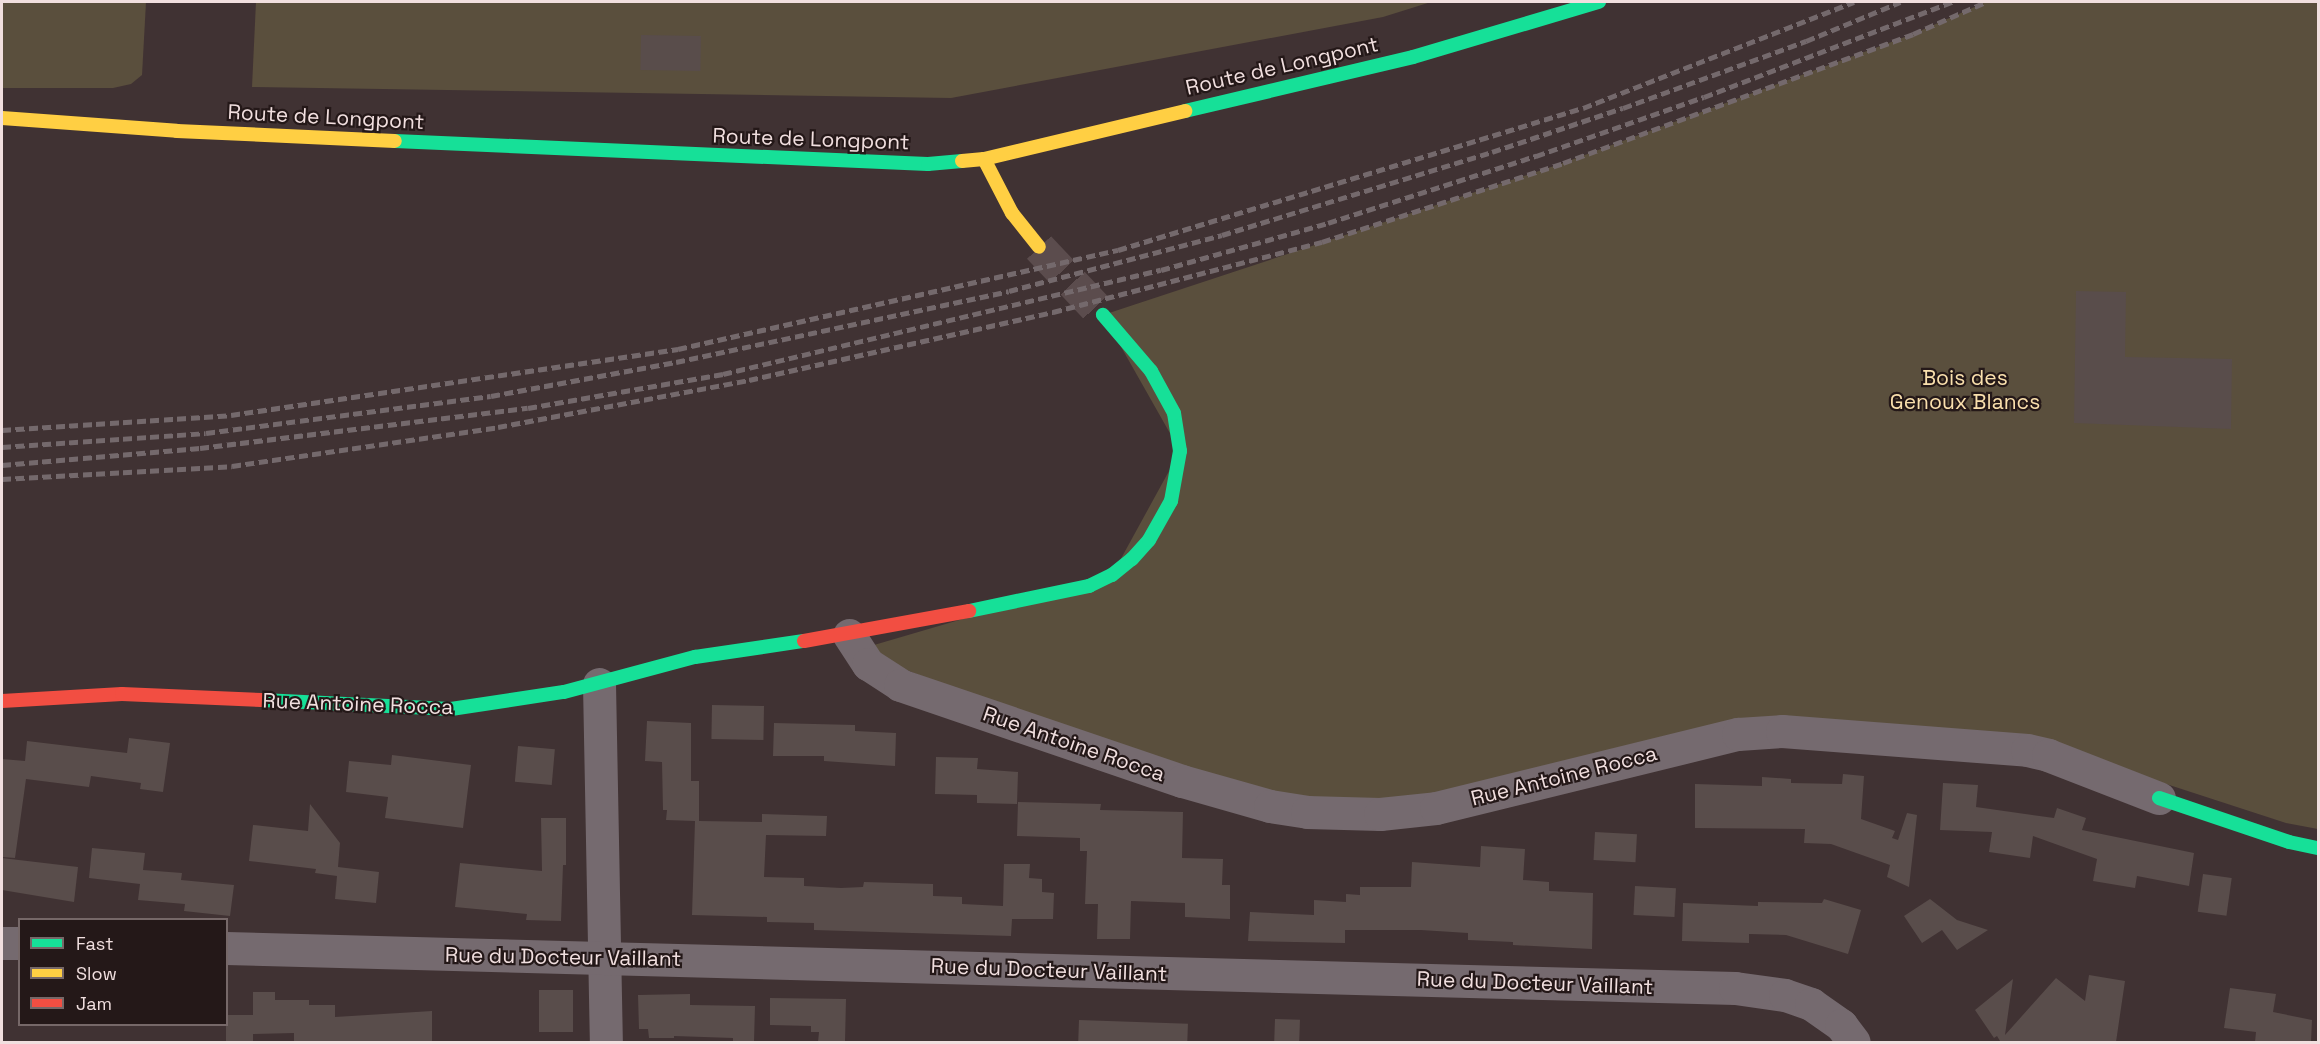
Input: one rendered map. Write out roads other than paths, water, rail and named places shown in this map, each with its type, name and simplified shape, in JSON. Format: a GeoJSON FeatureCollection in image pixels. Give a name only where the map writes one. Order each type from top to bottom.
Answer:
{"type":"FeatureCollection","features":[{"type":"Feature","properties":{"kind":"street","name":"Route de Longpont"},"geometry":{"type":"LineString","coordinates":[[2,118],[177,131],[928,164],[984,159],[1413,57],[1599,2]]}},
{"type":"Feature","properties":{"kind":"street"},"geometry":{"type":"LineString","coordinates":[[984,159],[1012,213],[1039,247]]}},
{"type":"Feature","properties":{"kind":"street"},"geometry":{"type":"LineString","coordinates":[[849,634],[1089,586],[1112,574],[1132,559],[1149,540],[1164,515],[1177,479],[1179,434],[1174,413],[1151,371],[1103,315]]}},
{"type":"Feature","properties":{"kind":"street","name":"Rue Antoine Rocca"},"geometry":{"type":"LineString","coordinates":[[2,701],[122,694],[441,709],[564,692],[694,657],[849,634],[868,664],[900,686],[1182,781],[1270,807],[1307,812],[1380,814],[1436,807],[1738,734],[1782,731],[2027,750],[2048,755],[2159,798]]}},
{"type":"Feature","properties":{"kind":"street"},"geometry":{"type":"LineString","coordinates":[[599,684],[606,1042]]}},
{"type":"Feature","properties":{"kind":"street"},"geometry":{"type":"LineString","coordinates":[[2159,798],[2289,842],[2319,848]]}},
{"type":"Feature","properties":{"kind":"street"},"geometry":{"type":"LineString","coordinates":[[2,943],[18,943]]}},
{"type":"Feature","properties":{"kind":"street","name":"Rue du Docteur Vaillant"},"geometry":{"type":"LineString","coordinates":[[228,948],[1755,989],[1785,995],[1810,1004],[1841,1025],[1854,1042]]}},
{"type":"Feature","properties":{"kind":"tunnel"},"geometry":{"type":"LineString","coordinates":[[1039,247],[1103,315]]}},
{"type":"Feature","properties":{"kind":"railway"},"geometry":{"type":"LineString","coordinates":[[2,430],[231,415],[678,349],[1118,250],[1583,108],[1854,2]]}},
{"type":"Feature","properties":{"kind":"railway"},"geometry":{"type":"LineString","coordinates":[[2,447],[206,433],[491,396],[676,362],[1009,291],[1222,235],[1492,152],[1623,108],[1806,41],[1900,2]]}},
{"type":"Feature","properties":{"kind":"railway"},"geometry":{"type":"LineString","coordinates":[[2,465],[200,448],[528,408],[723,374],[1161,270],[1328,223],[1536,156],[1704,97],[1952,2]]}},
{"type":"Feature","properties":{"kind":"railway"},"geometry":{"type":"LineString","coordinates":[[2,479],[232,466],[498,427],[749,380],[1053,312],[1322,242],[1563,163],[1913,34],[1986,2]]}},
{"type":"Feature","properties":{"kind":"park label","name":"Bois des Genoux Blancs"},"geometry":{"type":"Point","coordinates":[1965,390]}}]}
